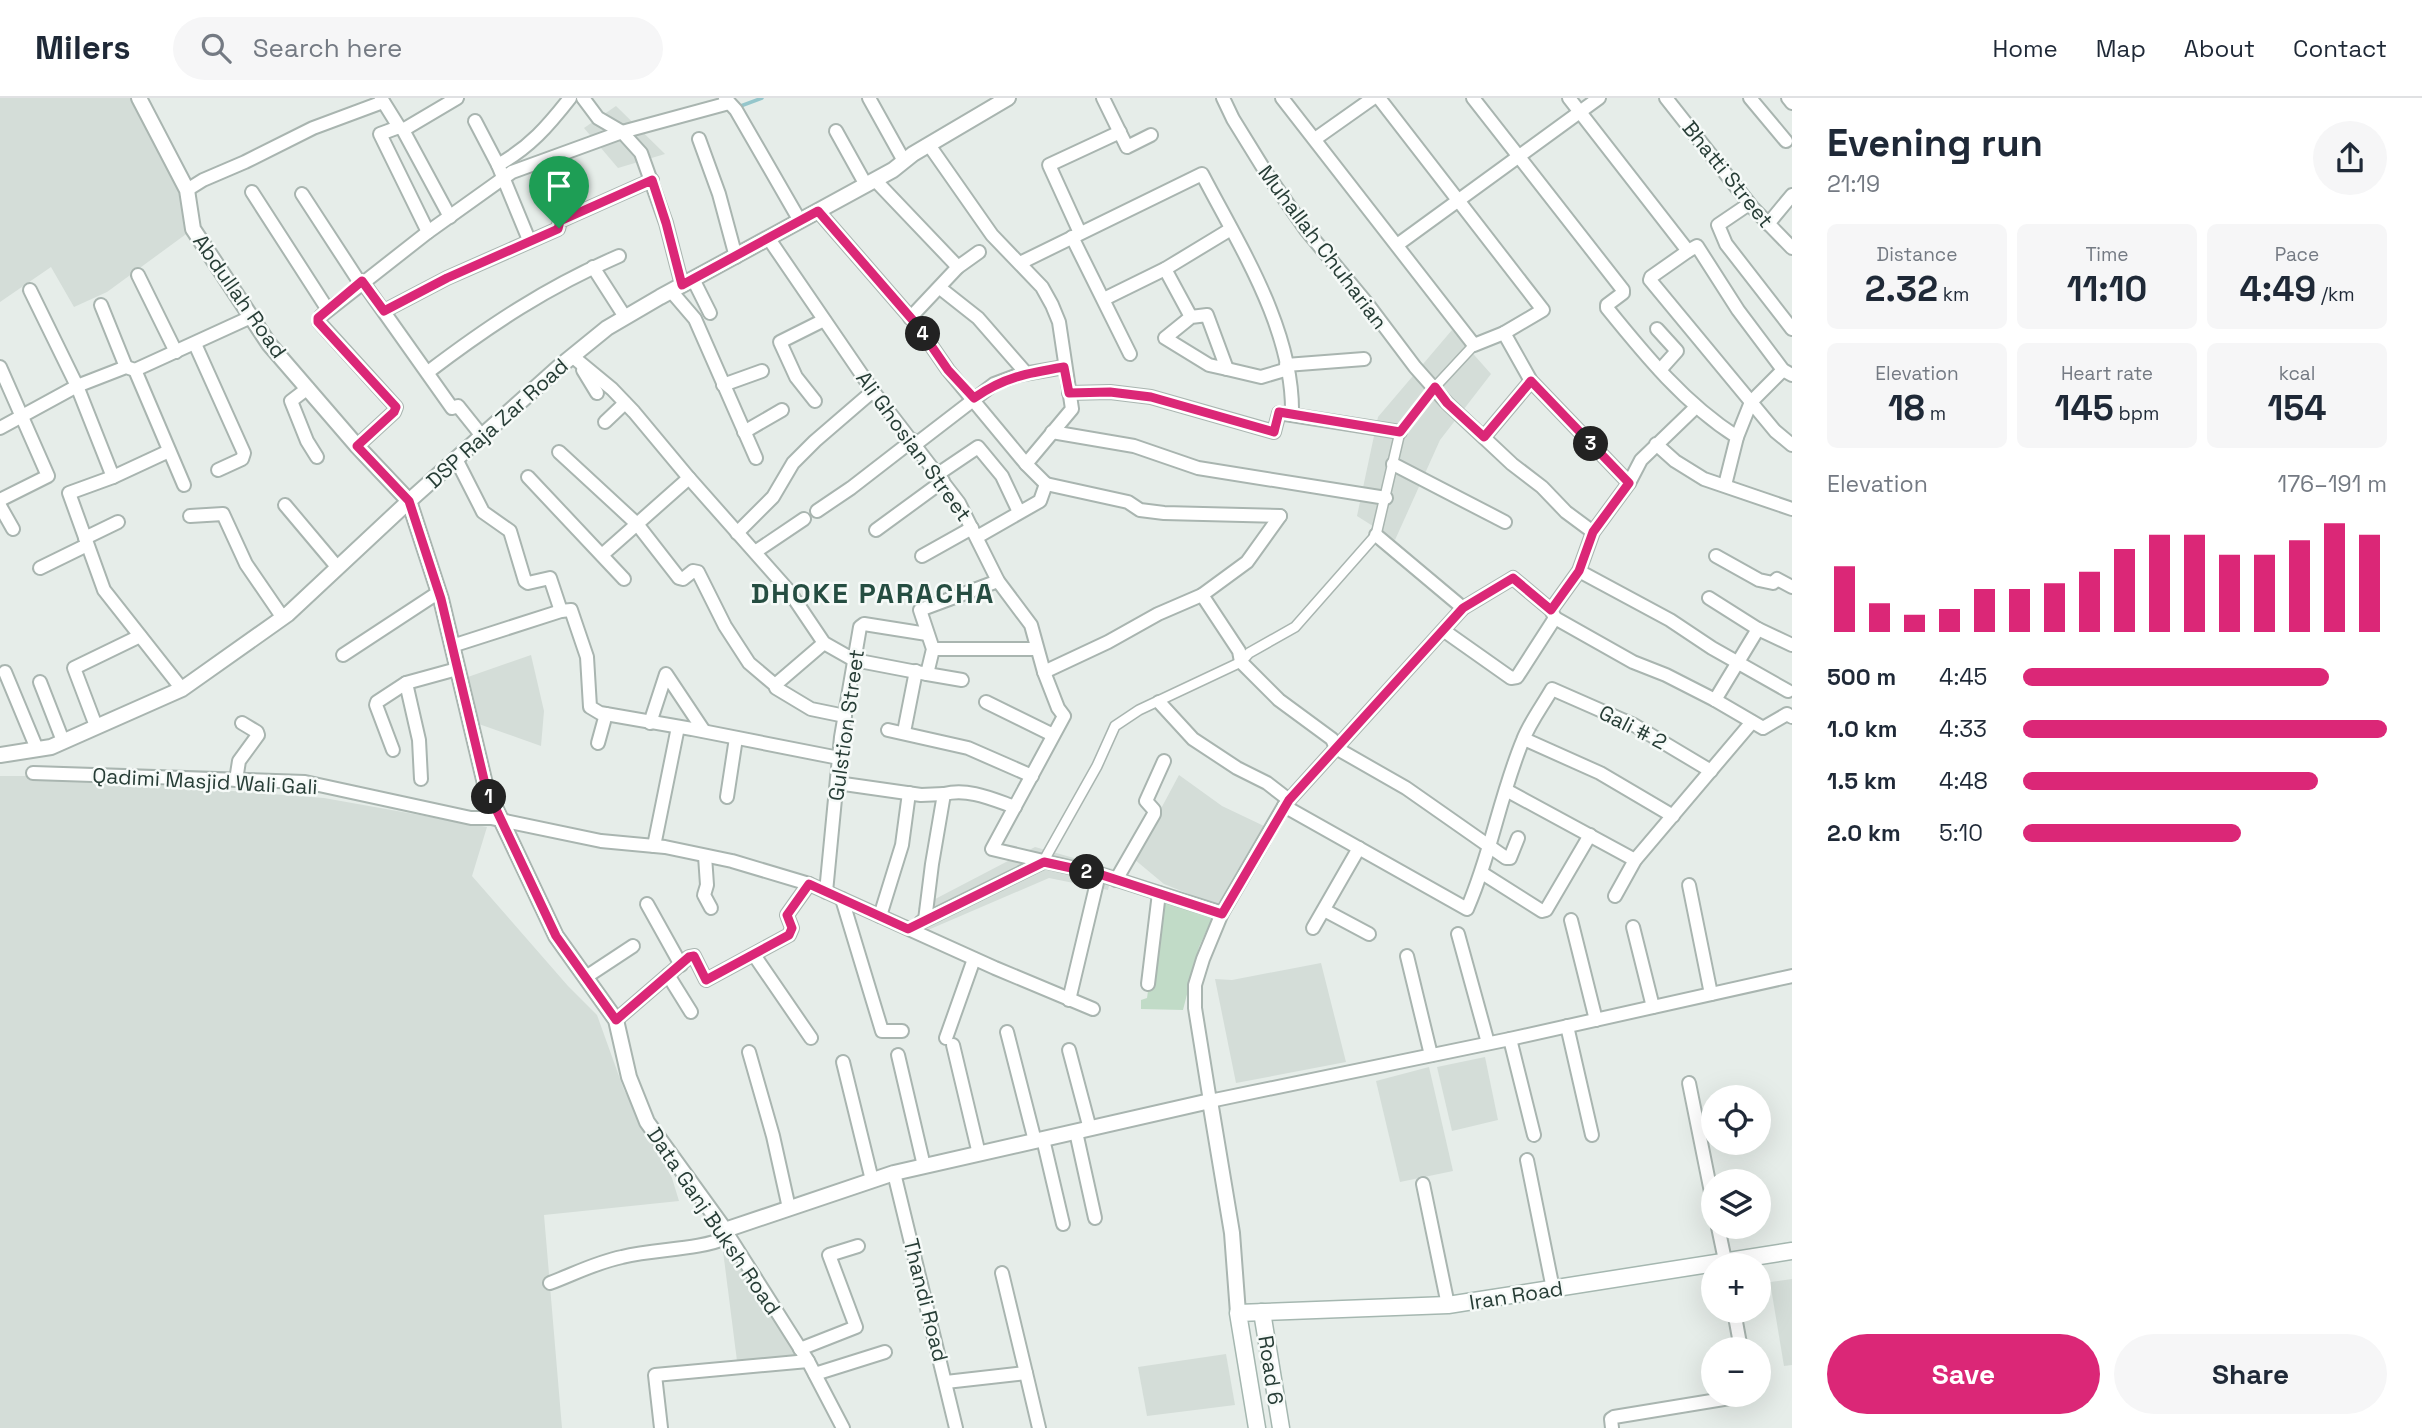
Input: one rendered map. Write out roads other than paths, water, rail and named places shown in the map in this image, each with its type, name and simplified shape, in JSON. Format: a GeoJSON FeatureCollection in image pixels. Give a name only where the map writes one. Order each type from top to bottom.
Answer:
{"type":"FeatureCollection","features":[{"type":"Feature","properties":{"kind":"main road","name":"Iran Road"},"geometry":{"type":"LineString","coordinates":[[1771,1255],[1792,1251]]}},
{"type":"Feature","properties":{"kind":"main road","name":"Iran Road"},"geometry":{"type":"LineString","coordinates":[[1238,1314],[1448,1305],[1701,1267]]}},
{"type":"Feature","properties":{"kind":"main road","name":"Road 6"},"geometry":{"type":"LineString","coordinates":[[1262,1312],[1281,1428]]}},
{"type":"Feature","properties":{"kind":"main road","name":"Road 6"},"geometry":{"type":"LineString","coordinates":[[1238,1314],[1257,1428]]}},
{"type":"Feature","properties":{"kind":"street","name":"Abdullah Road"},"geometry":{"type":"LineString","coordinates":[[139,98],[187,190],[193,229],[269,344],[357,446],[409,501]]}},
{"type":"Feature","properties":{"kind":"street"},"geometry":{"type":"LineString","coordinates":[[428,232],[380,134],[401,129],[457,98]]}},
{"type":"Feature","properties":{"kind":"street"},"geometry":{"type":"LineString","coordinates":[[498,165],[522,152],[549,125],[570,98]]}},
{"type":"Feature","properties":{"kind":"street"},"geometry":{"type":"LineString","coordinates":[[583,98],[598,118],[622,132],[641,153],[666,223],[682,285],[756,458]]}},
{"type":"Feature","properties":{"kind":"street"},"geometry":{"type":"LineString","coordinates":[[869,98],[904,161]]}},
{"type":"Feature","properties":{"kind":"street","name":"DSP Raja Zar Road"},"geometry":{"type":"LineString","coordinates":[[0,755],[37,749],[63,741],[182,689],[283,618],[409,501],[575,359],[607,328],[871,182],[1008,98]]}},
{"type":"Feature","properties":{"kind":"street"},"geometry":{"type":"LineString","coordinates":[[1103,98],[1127,147],[1151,135]]}},
{"type":"Feature","properties":{"kind":"street","name":"Muhallah Chuharian"},"geometry":{"type":"LineString","coordinates":[[1223,98],[1267,174],[1306,230],[1366,302],[1415,367],[1447,403],[1512,464],[1593,532]]}},
{"type":"Feature","properties":{"kind":"street"},"geometry":{"type":"LineString","coordinates":[[1282,98],[1474,345]]}},
{"type":"Feature","properties":{"kind":"street"},"geometry":{"type":"LineString","coordinates":[[1315,139],[1373,98]]}},
{"type":"Feature","properties":{"kind":"street"},"geometry":{"type":"LineString","coordinates":[[908,929],[1044,862],[1097,766],[1115,726],[1139,710],[1241,662],[1249,653],[1295,627],[1376,535],[1400,432],[1435,387],[1474,345],[1504,333],[1543,310],[1378,98]]}},
{"type":"Feature","properties":{"kind":"street"},"geometry":{"type":"LineString","coordinates":[[1474,98],[1623,290],[1623,293],[1606,307],[1696,407],[1714,423],[1737,437]]}},
{"type":"Feature","properties":{"kind":"street"},"geometry":{"type":"LineString","coordinates":[[1569,98],[1688,251]]}},
{"type":"Feature","properties":{"kind":"street"},"geometry":{"type":"LineString","coordinates":[[1397,246],[1599,98]]}},
{"type":"Feature","properties":{"kind":"street","name":"Bhatti Street"},"geometry":{"type":"LineString","coordinates":[[1666,98],[1749,204],[1792,248]]}},
{"type":"Feature","properties":{"kind":"street"},"geometry":{"type":"LineString","coordinates":[[1750,98],[1786,141]]}},
{"type":"Feature","properties":{"kind":"street"},"geometry":{"type":"LineString","coordinates":[[1788,98],[1792,103]]}},
{"type":"Feature","properties":{"kind":"street"},"geometry":{"type":"LineString","coordinates":[[187,190],[313,128],[382,100],[450,217]]}},
{"type":"Feature","properties":{"kind":"street"},"geometry":{"type":"LineString","coordinates":[[357,446],[394,412],[396,407],[318,322],[318,318],[361,282],[513,171],[622,132],[727,100],[736,110],[800,221]]}},
{"type":"Feature","properties":{"kind":"street"},"geometry":{"type":"LineString","coordinates":[[475,121],[498,165],[529,240]]}},
{"type":"Feature","properties":{"kind":"street"},"geometry":{"type":"LineString","coordinates":[[836,131],[871,182],[958,267]]}},
{"type":"Feature","properties":{"kind":"street"},"geometry":{"type":"LineString","coordinates":[[1120,132],[1049,165],[1076,235],[1130,354]]}},
{"type":"Feature","properties":{"kind":"street"},"geometry":{"type":"LineString","coordinates":[[699,139],[719,194],[736,257]]}},
{"type":"Feature","properties":{"kind":"street"},"geometry":{"type":"LineString","coordinates":[[929,145],[992,235],[1042,287],[1059,322],[1072,409],[1026,464]]}},
{"type":"Feature","properties":{"kind":"street"},"geometry":{"type":"LineString","coordinates":[[1020,263],[1202,174],[1258,278],[1293,389],[1292,415]]}},
{"type":"Feature","properties":{"kind":"street"},"geometry":{"type":"LineString","coordinates":[[384,311],[447,278],[558,229],[560,221],[652,180]]}},
{"type":"Feature","properties":{"kind":"street"},"geometry":{"type":"LineString","coordinates":[[252,192],[328,310]]}},
{"type":"Feature","properties":{"kind":"street"},"geometry":{"type":"LineString","coordinates":[[303,194],[361,282],[452,408],[458,406],[482,436]]}},
{"type":"Feature","properties":{"kind":"street"},"geometry":{"type":"LineString","coordinates":[[1768,224],[1792,195]]}},
{"type":"Feature","properties":{"kind":"street"},"geometry":{"type":"LineString","coordinates":[[1749,204],[1718,225],[1726,244],[1792,329]]}},
{"type":"Feature","properties":{"kind":"street"},"geometry":{"type":"LineString","coordinates":[[818,211],[910,317],[948,370],[974,398],[1026,464],[1046,484],[1129,502],[1140,510],[1280,516],[1247,562],[1202,595],[1158,614],[1108,642],[1044,672]]}},
{"type":"Feature","properties":{"kind":"street"},"geometry":{"type":"LineString","coordinates":[[1104,299],[1165,269],[1231,229]]}},
{"type":"Feature","properties":{"kind":"street","name":"Ali Ghosian Street"},"geometry":{"type":"LineString","coordinates":[[769,239],[873,391],[959,503],[998,581],[1031,625],[1044,672],[1058,708],[1064,716],[992,849],[1044,862]]}},
{"type":"Feature","properties":{"kind":"street"},"geometry":{"type":"LineString","coordinates":[[1725,485],[1737,437],[1751,402],[1788,372],[1738,310],[1697,246],[1650,280],[1751,402],[1775,431],[1792,445]]}},
{"type":"Feature","properties":{"kind":"street"},"geometry":{"type":"LineString","coordinates":[[910,317],[958,267],[979,251]]}},
{"type":"Feature","properties":{"kind":"street"},"geometry":{"type":"LineString","coordinates":[[428,372],[544,292],[619,256]]}},
{"type":"Feature","properties":{"kind":"street"},"geometry":{"type":"LineString","coordinates":[[593,267],[625,317]]}},
{"type":"Feature","properties":{"kind":"street"},"geometry":{"type":"LineString","coordinates":[[1165,269],[1191,317]]}},
{"type":"Feature","properties":{"kind":"street"},"geometry":{"type":"LineString","coordinates":[[138,275],[176,352]]}},
{"type":"Feature","properties":{"kind":"street"},"geometry":{"type":"LineString","coordinates":[[682,285],[710,313]]}},
{"type":"Feature","properties":{"kind":"street"},"geometry":{"type":"LineString","coordinates":[[940,288],[978,318],[1026,373]]}},
{"type":"Feature","properties":{"kind":"street"},"geometry":{"type":"LineString","coordinates":[[30,290],[77,386],[113,477]]}},
{"type":"Feature","properties":{"kind":"street"},"geometry":{"type":"LineString","coordinates":[[101,305],[184,485]]}},
{"type":"Feature","properties":{"kind":"street"},"geometry":{"type":"LineString","coordinates":[[1227,369],[1207,314],[1191,317],[1165,338],[1209,365],[1261,377],[1287,367],[1364,359]]}},
{"type":"Feature","properties":{"kind":"street"},"geometry":{"type":"LineString","coordinates":[[0,428],[77,386],[176,352],[251,317]]}},
{"type":"Feature","properties":{"kind":"street"},"geometry":{"type":"LineString","coordinates":[[815,401],[796,377],[780,341],[824,320]]}},
{"type":"Feature","properties":{"kind":"street"},"geometry":{"type":"LineString","coordinates":[[1657,329],[1677,352],[1660,370]]}},
{"type":"Feature","properties":{"kind":"street"},"geometry":{"type":"LineString","coordinates":[[1504,333],[1531,381],[1629,483]]}},
{"type":"Feature","properties":{"kind":"street"},"geometry":{"type":"LineString","coordinates":[[195,344],[244,453],[242,459],[218,470]]}},
{"type":"Feature","properties":{"kind":"street"},"geometry":{"type":"LineString","coordinates":[[575,359],[597,393]]}},
{"type":"Feature","properties":{"kind":"street"},"geometry":{"type":"LineString","coordinates":[[575,359],[625,402],[789,591],[824,643],[854,660],[962,680]]}},
{"type":"Feature","properties":{"kind":"street"},"geometry":{"type":"LineString","coordinates":[[817,511],[994,384],[1026,373],[1064,367]]}},
{"type":"Feature","properties":{"kind":"street"},"geometry":{"type":"LineString","coordinates":[[723,385],[762,371]]}},
{"type":"Feature","properties":{"kind":"street"},"geometry":{"type":"LineString","coordinates":[[0,500],[48,476],[1,372]]}},
{"type":"Feature","properties":{"kind":"street"},"geometry":{"type":"LineString","coordinates":[[1484,437],[1531,381]]}},
{"type":"Feature","properties":{"kind":"street"},"geometry":{"type":"LineString","coordinates":[[308,388],[291,401],[307,441],[317,457]]}},
{"type":"Feature","properties":{"kind":"street"},"geometry":{"type":"LineString","coordinates":[[737,533],[773,498],[793,463],[873,391]]}},
{"type":"Feature","properties":{"kind":"street"},"geometry":{"type":"LineString","coordinates":[[1069,393],[1110,392],[1151,397],[1274,432],[1279,412],[1400,432]]}},
{"type":"Feature","properties":{"kind":"street"},"geometry":{"type":"LineString","coordinates":[[605,422],[625,402]]}},
{"type":"Feature","properties":{"kind":"street"},"geometry":{"type":"LineString","coordinates":[[1443,630],[1511,678],[1517,677],[1579,571],[1593,532],[1629,483],[1641,460],[1696,407]]}},
{"type":"Feature","properties":{"kind":"street"},"geometry":{"type":"LineString","coordinates":[[744,432],[782,410]]}},
{"type":"Feature","properties":{"kind":"street"},"geometry":{"type":"LineString","coordinates":[[1052,432],[1134,446],[1198,468],[1386,498]]}},
{"type":"Feature","properties":{"kind":"street"},"geometry":{"type":"LineString","coordinates":[[1656,444],[1675,461],[1704,479],[1792,509]]}},
{"type":"Feature","properties":{"kind":"street"},"geometry":{"type":"LineString","coordinates":[[876,530],[978,447],[1002,476],[1019,512]]}},
{"type":"Feature","properties":{"kind":"street"},"geometry":{"type":"LineString","coordinates":[[169,451],[113,477],[69,493],[104,590],[182,689]]}},
{"type":"Feature","properties":{"kind":"street"},"geometry":{"type":"LineString","coordinates":[[559,452],[636,524],[679,578],[683,579],[694,571],[698,572],[725,626],[749,663],[776,688],[811,709],[845,716]]}},
{"type":"Feature","properties":{"kind":"street"},"geometry":{"type":"LineString","coordinates":[[456,459],[483,512],[510,531],[525,581],[528,583],[550,578],[561,611]]}},
{"type":"Feature","properties":{"kind":"street"},"geometry":{"type":"LineString","coordinates":[[1394,464],[1505,522]]}},
{"type":"Feature","properties":{"kind":"street"},"geometry":{"type":"LineString","coordinates":[[528,477],[624,579]]}},
{"type":"Feature","properties":{"kind":"street"},"geometry":{"type":"LineString","coordinates":[[602,555],[689,478]]}},
{"type":"Feature","properties":{"kind":"street"},"geometry":{"type":"LineString","coordinates":[[922,556],[1040,501],[1046,484]]}},
{"type":"Feature","properties":{"kind":"street","name":"Data Ganj Buksh Road"},"geometry":{"type":"LineString","coordinates":[[409,501],[439,592],[486,788],[500,820],[556,936],[616,1020],[629,1077],[647,1122],[727,1234],[808,1361],[843,1428]]}},
{"type":"Feature","properties":{"kind":"street"},"geometry":{"type":"LineString","coordinates":[[285,505],[338,568]]}},
{"type":"Feature","properties":{"kind":"street"},"geometry":{"type":"LineString","coordinates":[[0,506],[13,529]]}},
{"type":"Feature","properties":{"kind":"street"},"geometry":{"type":"LineString","coordinates":[[190,516],[223,514],[246,564],[283,618]]}},
{"type":"Feature","properties":{"kind":"street"},"geometry":{"type":"LineString","coordinates":[[755,552],[804,519]]}},
{"type":"Feature","properties":{"kind":"street"},"geometry":{"type":"LineString","coordinates":[[40,568],[118,522]]}},
{"type":"Feature","properties":{"kind":"street"},"geometry":{"type":"LineString","coordinates":[[1376,535],[1463,608]]}},
{"type":"Feature","properties":{"kind":"street"},"geometry":{"type":"LineString","coordinates":[[1716,555],[1759,580],[1773,583],[1777,579],[1792,587]]}},
{"type":"Feature","properties":{"kind":"street"},"geometry":{"type":"LineString","coordinates":[[1579,571],[1670,620],[1737,663],[1788,691]]}},
{"type":"Feature","properties":{"kind":"street"},"geometry":{"type":"LineString","coordinates":[[1238,1314],[1232,1233],[1195,1008],[1195,985],[1222,914],[1286,803],[1463,608],[1513,578],[1553,614],[1623,657],[1716,700],[1763,728],[1787,714],[1792,717]]}},
{"type":"Feature","properties":{"kind":"street"},"geometry":{"type":"LineString","coordinates":[[904,732],[921,673],[933,649],[920,612],[998,581]]}},
{"type":"Feature","properties":{"kind":"street"},"geometry":{"type":"LineString","coordinates":[[343,655],[439,592]]}},
{"type":"Feature","properties":{"kind":"street"},"geometry":{"type":"LineString","coordinates":[[1202,595],[1239,650],[1241,662],[1279,700],[1332,738],[1336,748],[1406,789],[1506,858],[1510,858],[1518,838]]}},
{"type":"Feature","properties":{"kind":"street"},"geometry":{"type":"LineString","coordinates":[[1709,598],[1758,629],[1792,645]]}},
{"type":"Feature","properties":{"kind":"street"},"geometry":{"type":"LineString","coordinates":[[452,646],[571,610],[587,657],[590,707],[606,714],[839,758]]}},
{"type":"Feature","properties":{"kind":"street","name":"Gulstion Street"},"geometry":{"type":"LineString","coordinates":[[826,892],[839,758],[861,625],[927,634]]}},
{"type":"Feature","properties":{"kind":"street"},"geometry":{"type":"LineString","coordinates":[[1716,700],[1758,629]]}},
{"type":"Feature","properties":{"kind":"street"},"geometry":{"type":"LineString","coordinates":[[96,726],[74,668],[140,636]]}},
{"type":"Feature","properties":{"kind":"street"},"geometry":{"type":"LineString","coordinates":[[775,685],[824,643]]}},
{"type":"Feature","properties":{"kind":"street"},"geometry":{"type":"LineString","coordinates":[[933,649],[1037,649]]}},
{"type":"Feature","properties":{"kind":"street"},"geometry":{"type":"LineString","coordinates":[[393,750],[376,705],[380,699],[406,683],[457,669]]}},
{"type":"Feature","properties":{"kind":"street"},"geometry":{"type":"LineString","coordinates":[[5,672],[37,749]]}},
{"type":"Feature","properties":{"kind":"street"},"geometry":{"type":"LineString","coordinates":[[650,723],[666,674],[704,731]]}},
{"type":"Feature","properties":{"kind":"street"},"geometry":{"type":"LineString","coordinates":[[40,682],[63,741]]}},
{"type":"Feature","properties":{"kind":"street"},"geometry":{"type":"LineString","coordinates":[[406,683],[419,740],[421,779]]}},
{"type":"Feature","properties":{"kind":"street","name":"Gali # 2"},"geometry":{"type":"LineString","coordinates":[[1524,739],[1552,688],[1634,725],[1711,771]]}},
{"type":"Feature","properties":{"kind":"street"},"geometry":{"type":"LineString","coordinates":[[986,702],[1053,736]]}},
{"type":"Feature","properties":{"kind":"street"},"geometry":{"type":"LineString","coordinates":[[1159,702],[1193,740],[1237,768],[1267,783],[1286,803],[1466,909],[1482,873],[1524,739],[1600,773],[1673,816]]}},
{"type":"Feature","properties":{"kind":"street"},"geometry":{"type":"LineString","coordinates":[[598,743],[606,714]]}},
{"type":"Feature","properties":{"kind":"street"},"geometry":{"type":"LineString","coordinates":[[1615,896],[1635,860],[1752,722]]}},
{"type":"Feature","properties":{"kind":"street"},"geometry":{"type":"LineString","coordinates":[[236,780],[239,761],[258,735],[242,723]]}},
{"type":"Feature","properties":{"kind":"street"},"geometry":{"type":"LineString","coordinates":[[654,846],[678,727]]}},
{"type":"Feature","properties":{"kind":"street"},"geometry":{"type":"LineString","coordinates":[[888,730],[968,748],[1032,776]]}},
{"type":"Feature","properties":{"kind":"street"},"geometry":{"type":"LineString","coordinates":[[727,797],[736,738]]}},
{"type":"Feature","properties":{"kind":"street"},"geometry":{"type":"LineString","coordinates":[[1116,880],[1154,814],[1146,801],[1164,761]]}},
{"type":"Feature","properties":{"kind":"street","name":"Qadimi Masjid Wali Gali"},"geometry":{"type":"LineString","coordinates":[[33,773],[304,782],[471,818],[500,820],[601,841],[654,846],[705,856],[809,884],[974,959],[1093,1009]]}},
{"type":"Feature","properties":{"kind":"street"},"geometry":{"type":"LineString","coordinates":[[837,783],[909,793],[970,792],[1016,807]]}},
{"type":"Feature","properties":{"kind":"street"},"geometry":{"type":"LineString","coordinates":[[1506,790],[1635,860]]}},
{"type":"Feature","properties":{"kind":"street"},"geometry":{"type":"LineString","coordinates":[[880,916],[902,845],[909,793]]}},
{"type":"Feature","properties":{"kind":"street"},"geometry":{"type":"LineString","coordinates":[[925,920],[944,794]]}},
{"type":"Feature","properties":{"kind":"street"},"geometry":{"type":"LineString","coordinates":[[1482,873],[1542,911],[1546,910],[1590,835]]}},
{"type":"Feature","properties":{"kind":"street"},"geometry":{"type":"LineString","coordinates":[[1313,928],[1359,848]]}},
{"type":"Feature","properties":{"kind":"street"},"geometry":{"type":"LineString","coordinates":[[705,856],[704,895],[711,908]]}},
{"type":"Feature","properties":{"kind":"street"},"geometry":{"type":"LineString","coordinates":[[1044,862],[1099,874],[1222,914]]}},
{"type":"Feature","properties":{"kind":"street"},"geometry":{"type":"LineString","coordinates":[[1069,1000],[1099,874]]}},
{"type":"Feature","properties":{"kind":"street"},"geometry":{"type":"LineString","coordinates":[[616,1020],[689,957],[694,956],[706,980],[791,932],[787,915],[809,884]]}},
{"type":"Feature","properties":{"kind":"street"},"geometry":{"type":"LineString","coordinates":[[1689,885],[1710,994]]}},
{"type":"Feature","properties":{"kind":"street"},"geometry":{"type":"LineString","coordinates":[[1148,984],[1159,893]]}},
{"type":"Feature","properties":{"kind":"street"},"geometry":{"type":"LineString","coordinates":[[842,899],[882,1031],[902,1031]]}},
{"type":"Feature","properties":{"kind":"street"},"geometry":{"type":"LineString","coordinates":[[647,904],[681,965]]}},
{"type":"Feature","properties":{"kind":"street"},"geometry":{"type":"LineString","coordinates":[[1324,910],[1369,934]]}},
{"type":"Feature","properties":{"kind":"street"},"geometry":{"type":"LineString","coordinates":[[1571,920],[1596,1020]]}},
{"type":"Feature","properties":{"kind":"street"},"geometry":{"type":"LineString","coordinates":[[1633,927],[1653,1007]]}},
{"type":"Feature","properties":{"kind":"street"},"geometry":{"type":"LineString","coordinates":[[1458,934],[1488,1043]]}},
{"type":"Feature","properties":{"kind":"street"},"geometry":{"type":"LineString","coordinates":[[586,977],[633,946]]}},
{"type":"Feature","properties":{"kind":"street"},"geometry":{"type":"LineString","coordinates":[[754,955],[811,1038]]}},
{"type":"Feature","properties":{"kind":"street"},"geometry":{"type":"LineString","coordinates":[[1407,956],[1431,1055]]}},
{"type":"Feature","properties":{"kind":"street"},"geometry":{"type":"LineString","coordinates":[[974,959],[950,1041],[979,1154]]}},
{"type":"Feature","properties":{"kind":"street"},"geometry":{"type":"LineString","coordinates":[[668,975],[691,1012]]}},
{"type":"Feature","properties":{"kind":"street"},"geometry":{"type":"LineString","coordinates":[[550,1283],[590,1266],[624,1256],[699,1247],[789,1208],[894,1172],[1792,976]]}},
{"type":"Feature","properties":{"kind":"street"},"geometry":{"type":"LineString","coordinates":[[1567,1026],[1592,1135]]}},
{"type":"Feature","properties":{"kind":"street"},"geometry":{"type":"LineString","coordinates":[[1007,1032],[1063,1224]]}},
{"type":"Feature","properties":{"kind":"street"},"geometry":{"type":"LineString","coordinates":[[1510,1039],[1534,1135]]}},
{"type":"Feature","properties":{"kind":"street"},"geometry":{"type":"LineString","coordinates":[[1069,1049],[1095,1218]]}},
{"type":"Feature","properties":{"kind":"street"},"geometry":{"type":"LineString","coordinates":[[749,1052],[773,1136],[789,1208]]}},
{"type":"Feature","properties":{"kind":"street"},"geometry":{"type":"LineString","coordinates":[[898,1055],[924,1166]]}},
{"type":"Feature","properties":{"kind":"street"},"geometry":{"type":"LineString","coordinates":[[843,1062],[872,1180]]}},
{"type":"Feature","properties":{"kind":"street"},"geometry":{"type":"LineString","coordinates":[[1689,1083],[1706,1169]]}},
{"type":"Feature","properties":{"kind":"street"},"geometry":{"type":"LineString","coordinates":[[1527,1160],[1553,1289]]}},
{"type":"Feature","properties":{"kind":"street","name":"Thandi Road"},"geometry":{"type":"LineString","coordinates":[[894,1172],[956,1428]]}},
{"type":"Feature","properties":{"kind":"street"},"geometry":{"type":"LineString","coordinates":[[1423,1184],[1448,1305]]}},
{"type":"Feature","properties":{"kind":"street"},"geometry":{"type":"LineString","coordinates":[[800,1349],[856,1327],[829,1255],[858,1246]]}},
{"type":"Feature","properties":{"kind":"street"},"geometry":{"type":"LineString","coordinates":[[1002,1273],[1039,1428]]}},
{"type":"Feature","properties":{"kind":"street"},"geometry":{"type":"LineString","coordinates":[[815,1374],[886,1353]]}},
{"type":"Feature","properties":{"kind":"street"},"geometry":{"type":"LineString","coordinates":[[661,1428],[655,1375],[808,1361]]}},
{"type":"Feature","properties":{"kind":"street"},"geometry":{"type":"LineString","coordinates":[[946,1382],[1026,1373]]}},
{"type":"Feature","properties":{"kind":"street"},"geometry":{"type":"LineString","coordinates":[[1612,1428],[1611,1419],[1614,1418],[1701,1403]]}},
{"type":"Feature","properties":{"kind":"waterway"},"geometry":{"type":"LineString","coordinates":[[738,107],[762,98]]}},
{"type":"Feature","properties":{"kind":"district","name":"DHOKE PARACHA"},"geometry":{"type":"Point","coordinates":[873,593]}}]}
